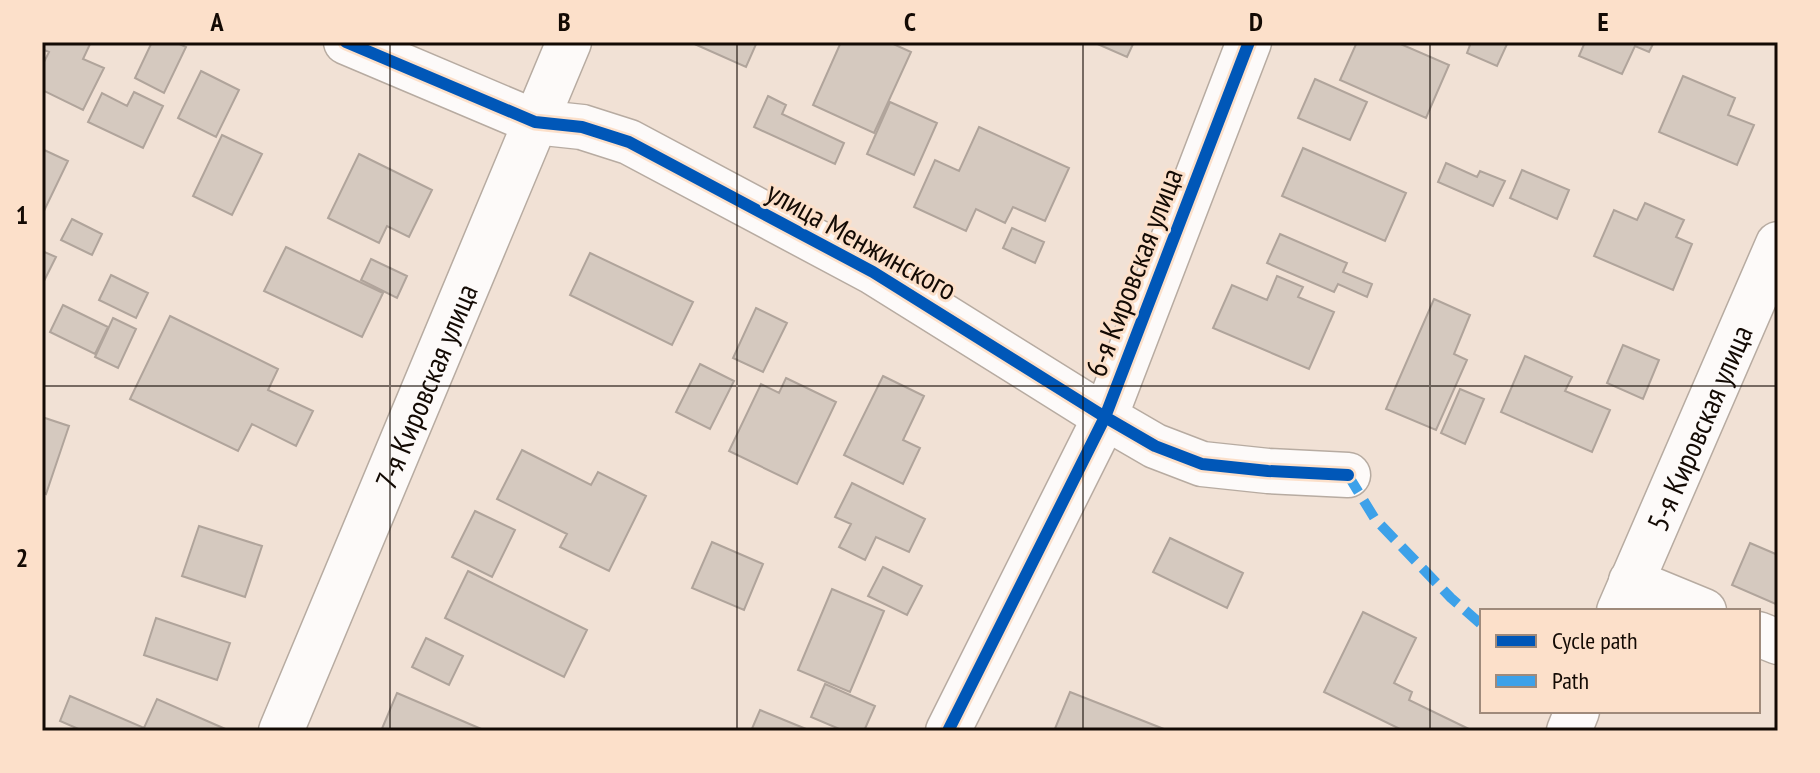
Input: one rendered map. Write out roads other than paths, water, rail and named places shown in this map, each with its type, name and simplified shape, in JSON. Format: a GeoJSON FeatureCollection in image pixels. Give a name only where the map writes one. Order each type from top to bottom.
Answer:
{"type":"FeatureCollection","features":[{"type":"Feature","properties":{"kind":"street","name":"улица Менжинского"},"geometry":{"type":"LineString","coordinates":[[346,42],[535,122],[582,127],[629,142],[873,272],[1155,446],[1202,464],[1348,475]]}},
{"type":"Feature","properties":{"kind":"street","name":"7-я Кировская улица"},"geometry":{"type":"LineString","coordinates":[[281,731],[569,42]]}},
{"type":"Feature","properties":{"kind":"street","name":"6-я Кировская улица"},"geometry":{"type":"LineString","coordinates":[[948,731],[1105,417],[1249,42]]}},
{"type":"Feature","properties":{"kind":"street","name":"5-я Кировская улица"},"geometry":{"type":"LineString","coordinates":[[1625,596],[1778,244]]}},
{"type":"Feature","properties":{"kind":"street"},"geometry":{"type":"LineString","coordinates":[[1625,596],[1693,609]]}}]}
